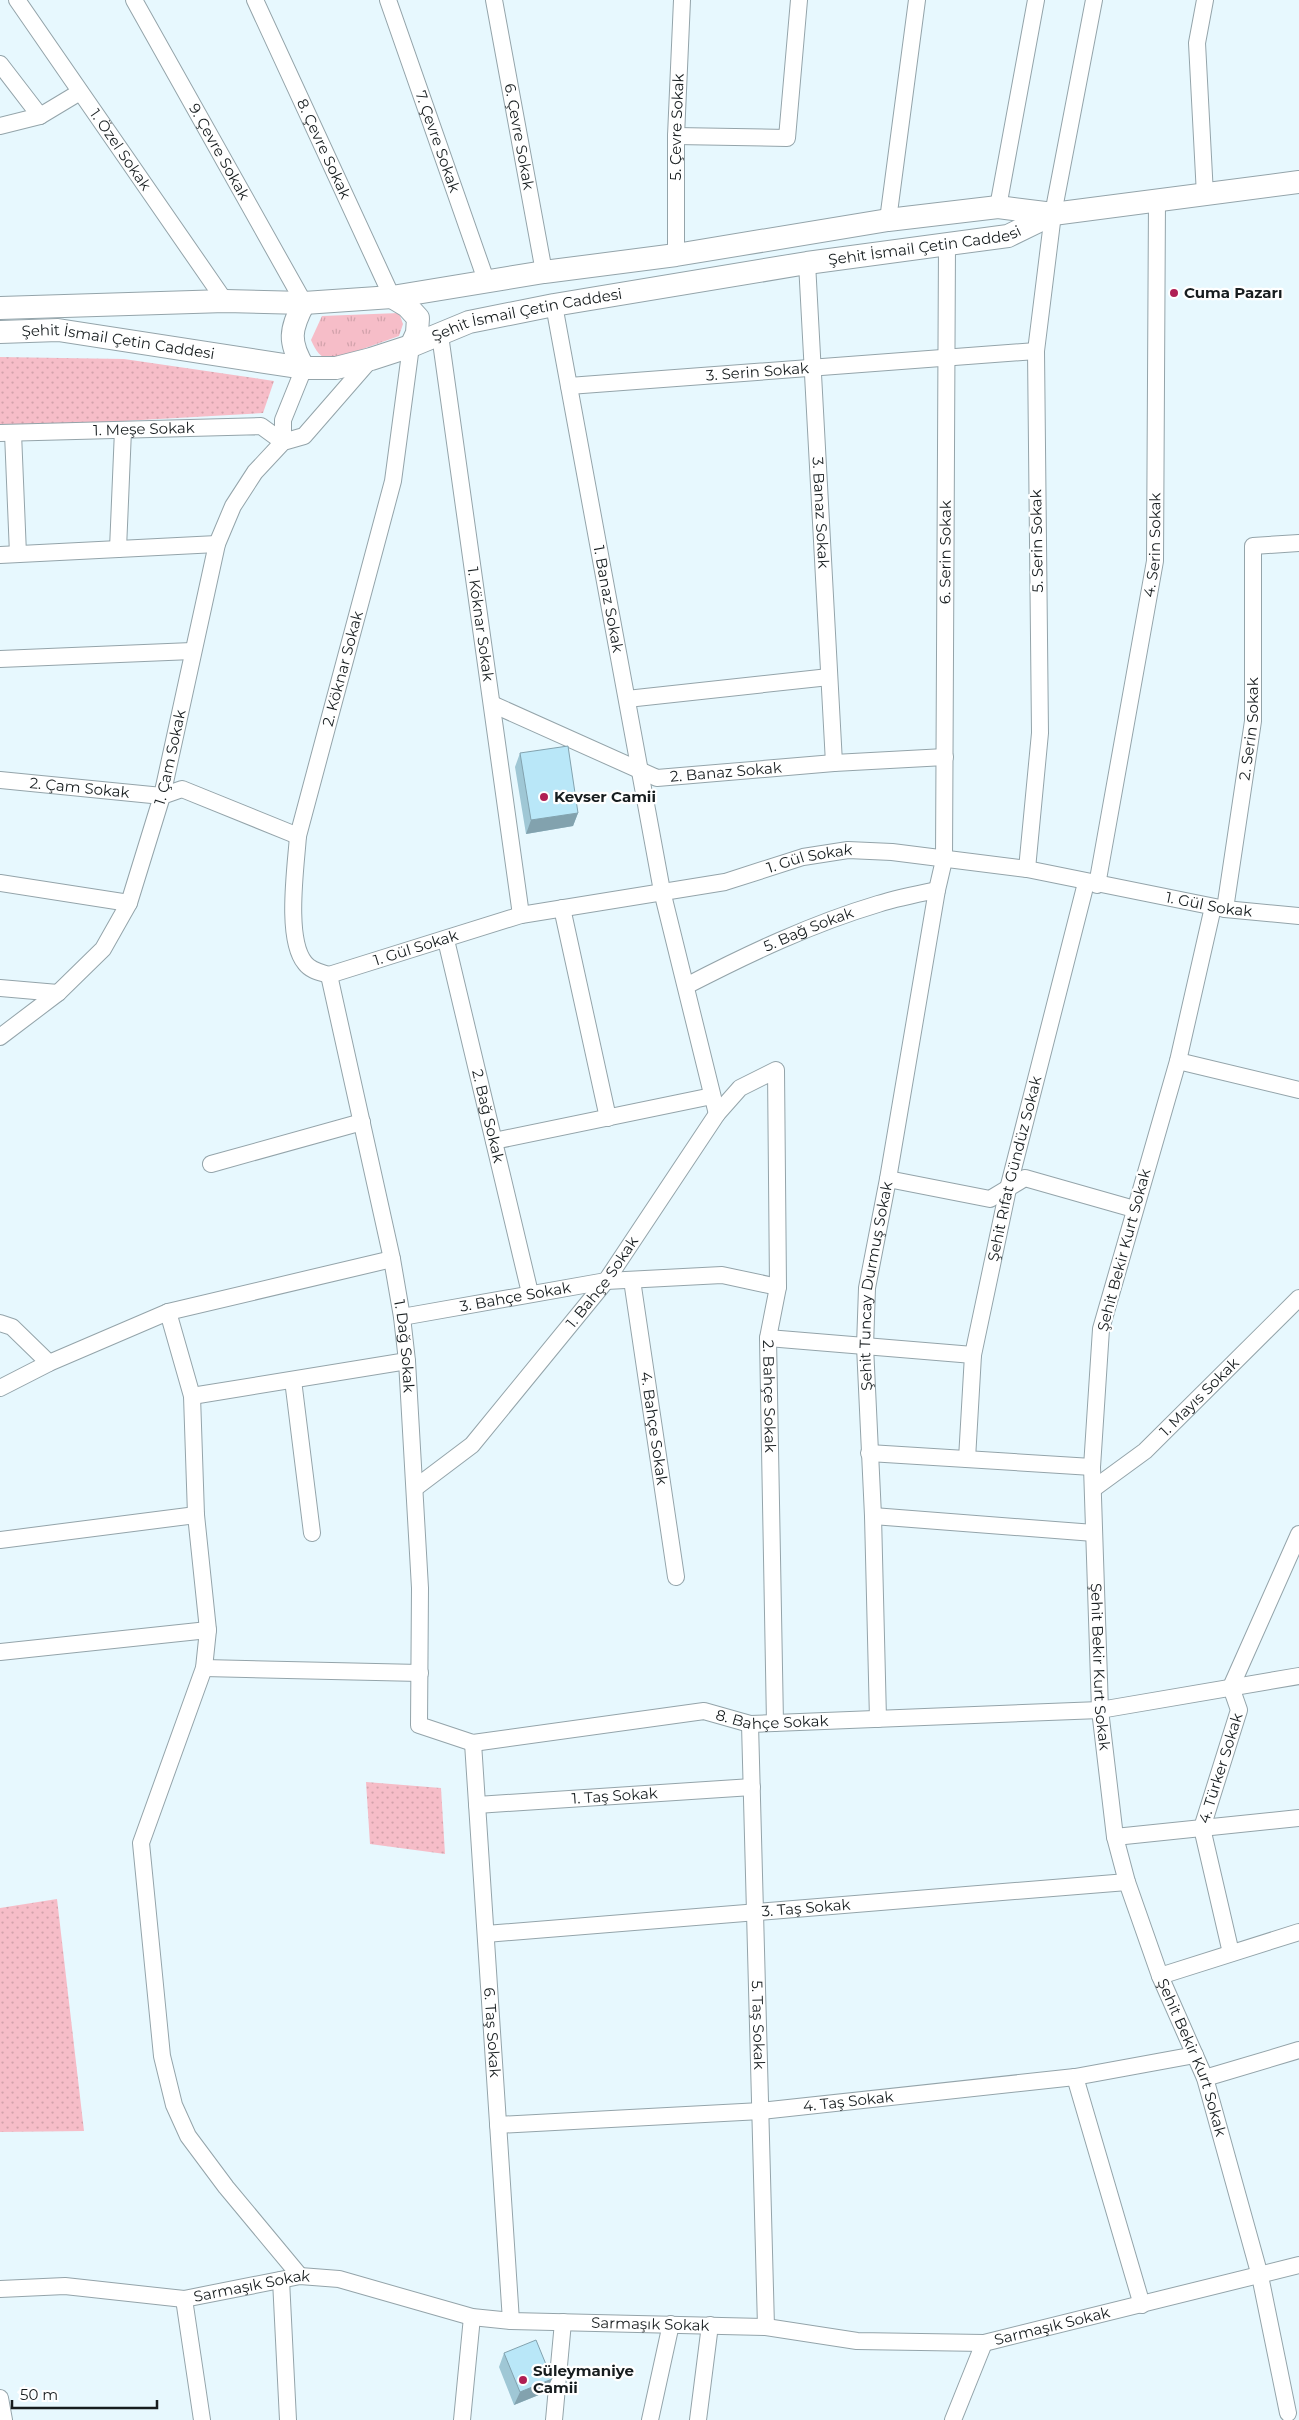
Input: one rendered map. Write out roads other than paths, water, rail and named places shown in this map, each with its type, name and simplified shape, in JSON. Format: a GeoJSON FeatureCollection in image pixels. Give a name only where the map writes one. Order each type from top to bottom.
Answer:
{"type":"FeatureCollection","features":[{"type":"Feature","properties":{"kind":"street","name":"1. Özel Sokak"},"geometry":{"type":"LineString","coordinates":[[17,0],[225,301]]}},
{"type":"Feature","properties":{"kind":"street","name":"9. Çevre Sokak"},"geometry":{"type":"LineString","coordinates":[[134,0],[304,303]]}},
{"type":"Feature","properties":{"kind":"street","name":"8. Çevre Sokak"},"geometry":{"type":"LineString","coordinates":[[255,0],[392,297]]}},
{"type":"Feature","properties":{"kind":"street","name":"7. Çevre Sokak"},"geometry":{"type":"LineString","coordinates":[[388,0],[486,283]]}},
{"type":"Feature","properties":{"kind":"street","name":"6. Çevre Sokak"},"geometry":{"type":"LineString","coordinates":[[494,0],[544,272]]}},
{"type":"Feature","properties":{"kind":"street","name":"5. Çevre Sokak"},"geometry":{"type":"LineString","coordinates":[[676,255],[676,136],[682,0]]}},
{"type":"Feature","properties":{"kind":"street"},"geometry":{"type":"LineString","coordinates":[[676,136],[787,138],[799,0]]}},
{"type":"Feature","properties":{"kind":"street"},"geometry":{"type":"LineString","coordinates":[[888,220],[917,0]]}},
{"type":"Feature","properties":{"kind":"street"},"geometry":{"type":"LineString","coordinates":[[998,207],[1036,0]]}},
{"type":"Feature","properties":{"kind":"street","name":"5. Serin Sokak"},"geometry":{"type":"LineString","coordinates":[[1027,869],[1040,733],[1036,350],[1053,214],[1094,0]]}},
{"type":"Feature","properties":{"kind":"street"},"geometry":{"type":"LineString","coordinates":[[1205,0],[1197,43],[1205,194]]}},
{"type":"Feature","properties":{"kind":"street"},"geometry":{"type":"LineString","coordinates":[[0,64],[40,116]]}},
{"type":"Feature","properties":{"kind":"street"},"geometry":{"type":"LineString","coordinates":[[0,126],[40,116],[80,92]]}},
{"type":"Feature","properties":{"kind":"street","name":"Şehit İsmail Çetin Caddesi"},"geometry":{"type":"LineString","coordinates":[[0,308],[225,301],[304,303],[392,297],[544,272],[676,255],[888,220],[998,207],[1053,214],[1299,182]]}},
{"type":"Feature","properties":{"kind":"street","name":"4. Serin Sokak"},"geometry":{"type":"LineString","coordinates":[[1091,884],[1155,561],[1157,200]]}},
{"type":"Feature","properties":{"kind":"street","name":"Şehit İsmail Çetin Caddesi"},"geometry":{"type":"LineString","coordinates":[[0,332],[58,330],[304,368],[336,368],[411,346],[469,322],[554,305],[807,263],[1008,236],[1053,214]]}},
{"type":"Feature","properties":{"kind":"street"},"geometry":{"type":"LineString","coordinates":[[801,234],[807,263]]}},
{"type":"Feature","properties":{"kind":"street","name":"6. Serin Sokak"},"geometry":{"type":"LineString","coordinates":[[944,860],[947,244]]}},
{"type":"Feature","properties":{"kind":"street","name":"3. Banaz Sokak"},"geometry":{"type":"LineString","coordinates":[[807,263],[834,763]]}},
{"type":"Feature","properties":{"kind":"street"},"geometry":{"type":"LineString","coordinates":[[392,297],[407,306],[418,318],[416,333],[411,346]]}},
{"type":"Feature","properties":{"kind":"street"},"geometry":{"type":"LineString","coordinates":[[304,303],[296,319],[292,336],[295,353],[304,368],[283,420],[283,442],[304,436],[371,359]]}},
{"type":"Feature","properties":{"kind":"street","name":"1. Banaz Sokak"},"geometry":{"type":"LineString","coordinates":[[554,305],[662,891],[717,1114]]}},
{"type":"Feature","properties":{"kind":"street","name":"1. Köknar Sokak"},"geometry":{"type":"LineString","coordinates":[[440,334],[521,915]]}},
{"type":"Feature","properties":{"kind":"street","name":"2. Köknar Sokak"},"geometry":{"type":"LineString","coordinates":[[329,975],[314,971],[305,964],[299,952],[294,931],[294,895],[298,836],[393,481],[411,346]]}},
{"type":"Feature","properties":{"kind":"street","name":"3. Serin Sokak"},"geometry":{"type":"LineString","coordinates":[[569,386],[1036,350]]}},
{"type":"Feature","properties":{"kind":"street","name":"1. Meşe Sokak"},"geometry":{"type":"LineString","coordinates":[[6,433],[261,426],[283,442]]}},
{"type":"Feature","properties":{"kind":"street"},"geometry":{"type":"LineString","coordinates":[[118,549],[124,430]]}},
{"type":"Feature","properties":{"kind":"street"},"geometry":{"type":"LineString","coordinates":[[6,433],[18,554]]}},
{"type":"Feature","properties":{"kind":"street","name":"1. Çam Sokak"},"geometry":{"type":"LineString","coordinates":[[0,1037],[58,993],[103,949],[129,903],[162,796],[192,652],[218,544],[233,506],[254,472],[283,442]]}},
{"type":"Feature","properties":{"kind":"street","name":"2. Serin Sokak"},"geometry":{"type":"LineString","coordinates":[[1219,908],[1253,722],[1253,546],[1299,543]]}},
{"type":"Feature","properties":{"kind":"street"},"geometry":{"type":"LineString","coordinates":[[0,556],[218,544]]}},
{"type":"Feature","properties":{"kind":"street"},"geometry":{"type":"LineString","coordinates":[[0,659],[192,652]]}},
{"type":"Feature","properties":{"kind":"street"},"geometry":{"type":"LineString","coordinates":[[627,699],[829,677]]}},
{"type":"Feature","properties":{"kind":"street","name":"2. Banaz Sokak"},"geometry":{"type":"LineString","coordinates":[[492,704],[657,778],[834,763],[945,757]]}},
{"type":"Feature","properties":{"kind":"street","name":"2. Çam Sokak"},"geometry":{"type":"LineString","coordinates":[[0,780],[162,796],[182,789],[298,836]]}},
{"type":"Feature","properties":{"kind":"street","name":"1. Gül Sokak"},"geometry":{"type":"LineString","coordinates":[[329,975],[521,915],[725,882],[803,857],[848,850],[892,852],[1027,869],[1091,884],[1219,908],[1299,916]]}},
{"type":"Feature","properties":{"kind":"street","name":"Şehit Tuncay Durmuş Sokak"},"geometry":{"type":"LineString","coordinates":[[878,1719],[873,1516],[865,1346],[867,1288],[888,1179],[937,890],[944,860]]}},
{"type":"Feature","properties":{"kind":"street"},"geometry":{"type":"LineString","coordinates":[[0,883],[129,903]]}},
{"type":"Feature","properties":{"kind":"street","name":"Şehit Rıfat Gündüz Sokak"},"geometry":{"type":"LineString","coordinates":[[967,1459],[973,1355],[1008,1188],[1091,884]]}},
{"type":"Feature","properties":{"kind":"street","name":"5. Bağ Sokak"},"geometry":{"type":"LineString","coordinates":[[686,986],[746,955],[821,923],[879,903],[937,890]]}},
{"type":"Feature","properties":{"kind":"street"},"geometry":{"type":"LineString","coordinates":[[562,908],[608,1118]]}},
{"type":"Feature","properties":{"kind":"street","name":"Şehit Bekir Kurt Sokak"},"geometry":{"type":"LineString","coordinates":[[1219,908],[1178,1061],[1101,1329],[1092,1466],[1100,1710],[1114,1836],[1127,1882],[1160,1976],[1205,2078],[1260,2276],[1289,2412]]}},
{"type":"Feature","properties":{"kind":"street","name":"2. Bağ Sokak"},"geometry":{"type":"LineString","coordinates":[[446,940],[530,1293]]}},
{"type":"Feature","properties":{"kind":"street","name":"1. Dağ Sokak"},"geometry":{"type":"LineString","coordinates":[[329,975],[392,1259],[402,1317],[416,1488],[420,1588],[419,1725]]}},
{"type":"Feature","properties":{"kind":"street"},"geometry":{"type":"LineString","coordinates":[[0,988],[58,993]]}},
{"type":"Feature","properties":{"kind":"street"},"geometry":{"type":"LineString","coordinates":[[1178,1061],[1299,1090]]}},
{"type":"Feature","properties":{"kind":"street","name":"1. Bahçe Sokak"},"geometry":{"type":"LineString","coordinates":[[416,1488],[472,1444],[606,1281],[717,1114],[740,1088],[776,1070]]}},
{"type":"Feature","properties":{"kind":"street","name":"2. Bahçe Sokak"},"geometry":{"type":"LineString","coordinates":[[775,1723],[768,1338],[778,1287],[776,1070]]}},
{"type":"Feature","properties":{"kind":"street"},"geometry":{"type":"LineString","coordinates":[[494,1141],[712,1096]]}},
{"type":"Feature","properties":{"kind":"street"},"geometry":{"type":"LineString","coordinates":[[211,1164],[362,1122]]}},
{"type":"Feature","properties":{"kind":"street"},"geometry":{"type":"LineString","coordinates":[[888,1179],[990,1198],[1025,1178],[1134,1209]]}},
{"type":"Feature","properties":{"kind":"street"},"geometry":{"type":"LineString","coordinates":[[0,1388],[49,1363],[168,1312],[392,1259]]}},
{"type":"Feature","properties":{"kind":"street","name":"3. Bahçe Sokak"},"geometry":{"type":"LineString","coordinates":[[402,1317],[606,1281],[722,1274],[778,1287]]}},
{"type":"Feature","properties":{"kind":"street","name":"4. Bahçe Sokak"},"geometry":{"type":"LineString","coordinates":[[632,1280],[676,1577]]}},
{"type":"Feature","properties":{"kind":"street","name":"1. Mayıs Sokak"},"geometry":{"type":"LineString","coordinates":[[1093,1489],[1145,1452],[1299,1298]]}},
{"type":"Feature","properties":{"kind":"street"},"geometry":{"type":"LineString","coordinates":[[168,1312],[192,1396],[196,1515],[208,1630],[204,1668],[141,1843],[162,2056],[174,2105],[188,2136],[226,2187],[300,2276]]}},
{"type":"Feature","properties":{"kind":"street"},"geometry":{"type":"LineString","coordinates":[[0,1323],[12,1327],[49,1363]]}},
{"type":"Feature","properties":{"kind":"street"},"geometry":{"type":"LineString","coordinates":[[768,1338],[973,1355]]}},
{"type":"Feature","properties":{"kind":"street"},"geometry":{"type":"LineString","coordinates":[[192,1396],[407,1361]]}},
{"type":"Feature","properties":{"kind":"street"},"geometry":{"type":"LineString","coordinates":[[293,1380],[312,1533]]}},
{"type":"Feature","properties":{"kind":"street"},"geometry":{"type":"LineString","coordinates":[[869,1452],[1092,1466]]}},
{"type":"Feature","properties":{"kind":"street"},"geometry":{"type":"LineString","coordinates":[[0,1540],[196,1515]]}},
{"type":"Feature","properties":{"kind":"street"},"geometry":{"type":"LineString","coordinates":[[873,1516],[1094,1532]]}},
{"type":"Feature","properties":{"kind":"street"},"geometry":{"type":"LineString","coordinates":[[1231,1687],[1299,1534]]}},
{"type":"Feature","properties":{"kind":"street"},"geometry":{"type":"LineString","coordinates":[[0,1652],[208,1630]]}},
{"type":"Feature","properties":{"kind":"street"},"geometry":{"type":"LineString","coordinates":[[204,1668],[420,1673]]}},
{"type":"Feature","properties":{"kind":"street","name":"8. Bahçe Sokak"},"geometry":{"type":"LineString","coordinates":[[419,1725],[473,1743],[512,1736],[704,1711],[750,1724],[1100,1710],[1299,1676]]}},
{"type":"Feature","properties":{"kind":"street","name":"4. Türker Sokak"},"geometry":{"type":"LineString","coordinates":[[1231,1687],[1239,1710],[1202,1828],[1231,1953]]}},
{"type":"Feature","properties":{"kind":"street","name":"5. Taş Sokak"},"geometry":{"type":"LineString","coordinates":[[750,1724],[766,2326]]}},
{"type":"Feature","properties":{"kind":"street","name":"6. Taş Sokak"},"geometry":{"type":"LineString","coordinates":[[473,1743],[511,2321]]}},
{"type":"Feature","properties":{"kind":"street","name":"1. Taş Sokak"},"geometry":{"type":"LineString","coordinates":[[477,1805],[752,1787]]}},
{"type":"Feature","properties":{"kind":"street"},"geometry":{"type":"LineString","coordinates":[[1114,1836],[1299,1818]]}},
{"type":"Feature","properties":{"kind":"street","name":"3. Taş Sokak"},"geometry":{"type":"LineString","coordinates":[[486,1934],[1127,1882]]}},
{"type":"Feature","properties":{"kind":"street"},"geometry":{"type":"LineString","coordinates":[[1160,1976],[1299,1932]]}},
{"type":"Feature","properties":{"kind":"street"},"geometry":{"type":"LineString","coordinates":[[1205,2078],[1299,2050]]}},
{"type":"Feature","properties":{"kind":"street","name":"4. Taş Sokak"},"geometry":{"type":"LineString","coordinates":[[498,2124],[760,2111],[1075,2077],[1195,2055]]}},
{"type":"Feature","properties":{"kind":"street"},"geometry":{"type":"LineString","coordinates":[[1075,2077],[1142,2306]]}},
{"type":"Feature","properties":{"kind":"street","name":"Sarmaşık Sokak"},"geometry":{"type":"LineString","coordinates":[[0,2289],[65,2286],[184,2299],[300,2276],[339,2279],[472,2317],[511,2321],[766,2326],[857,2341],[984,2344],[1142,2306],[1299,2265]]}},
{"type":"Feature","properties":{"kind":"street"},"geometry":{"type":"LineString","coordinates":[[281,2280],[288,2420]]}},
{"type":"Feature","properties":{"kind":"street"},"geometry":{"type":"LineString","coordinates":[[184,2299],[202,2420]]}},
{"type":"Feature","properties":{"kind":"street"},"geometry":{"type":"LineString","coordinates":[[462,2420],[472,2317]]}},
{"type":"Feature","properties":{"kind":"street"},"geometry":{"type":"LineString","coordinates":[[554,2420],[564,2322]]}},
{"type":"Feature","properties":{"kind":"street"},"geometry":{"type":"LineString","coordinates":[[650,2420],[671,2324]]}},
{"type":"Feature","properties":{"kind":"street"},"geometry":{"type":"LineString","coordinates":[[698,2420],[710,2325]]}},
{"type":"Feature","properties":{"kind":"street"},"geometry":{"type":"LineString","coordinates":[[953,2420],[984,2344]]}},
{"type":"Feature","properties":{"kind":"street"},"geometry":{"type":"LineString","coordinates":[[0,2398],[4,2420]]}},
{"type":"Feature","properties":{"kind":"place","name":"Cuma Pazarı"},"geometry":{"type":"Point","coordinates":[1174,293]}},
{"type":"Feature","properties":{"kind":"place","name":"Kevser Camii"},"geometry":{"type":"Point","coordinates":[544,797]}},
{"type":"Feature","properties":{"kind":"place","name":"Süleymaniye Camii"},"geometry":{"type":"Point","coordinates":[523,2380]}}]}
